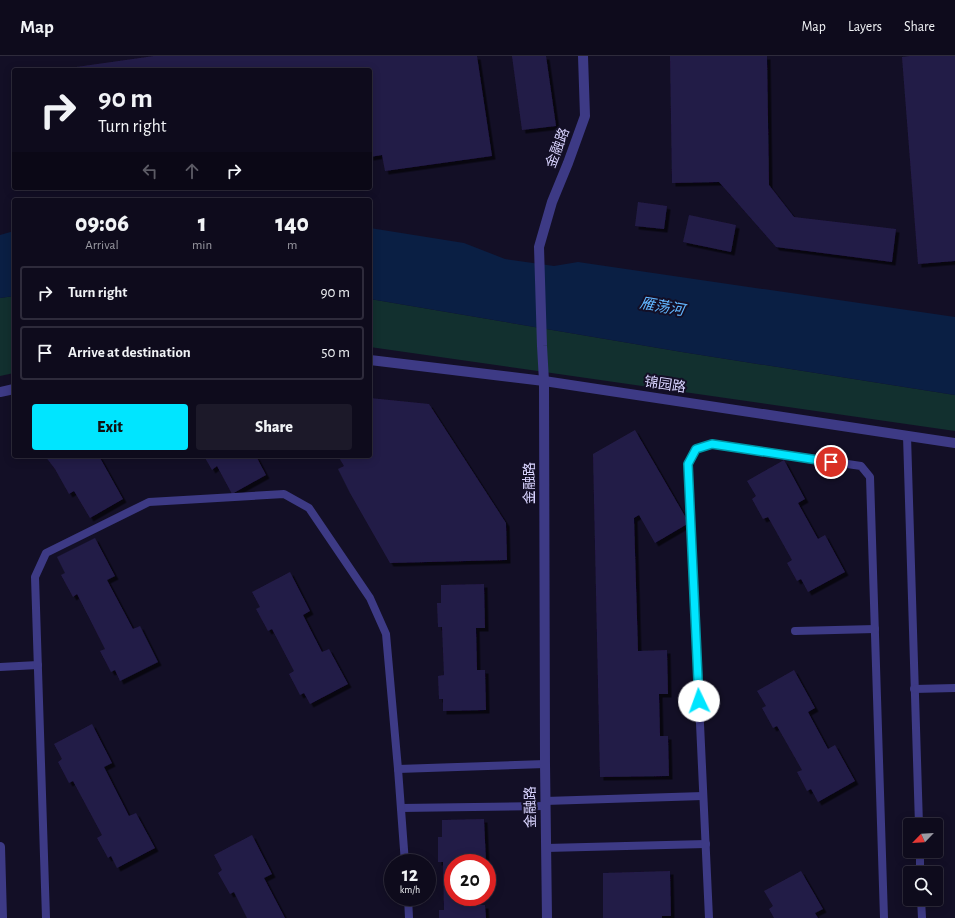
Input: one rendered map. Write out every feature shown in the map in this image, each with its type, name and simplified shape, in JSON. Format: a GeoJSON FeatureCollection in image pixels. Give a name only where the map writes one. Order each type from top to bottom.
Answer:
{"type":"FeatureCollection","features":[{"type":"Feature","properties":{"kind":"street","name":"金融路"},"geometry":{"type":"LineString","coordinates":[[547,918],[545,803],[544,381],[539,247],[552,202],[585,116],[583,56]]}},
{"type":"Feature","properties":{"kind":"street","name":"锦园路"},"geometry":{"type":"LineString","coordinates":[[372,360],[544,381],[955,443]]}},
{"type":"Feature","properties":{"kind":"street"},"geometry":{"type":"LineString","coordinates":[[0,392],[12,389]]}},
{"type":"Feature","properties":{"kind":"street"},"geometry":{"type":"LineString","coordinates":[[0,847],[2,918]]}},
{"type":"Feature","properties":{"kind":"lane"},"geometry":{"type":"LineString","coordinates":[[907,436],[919,818]]}},
{"type":"Feature","properties":{"kind":"lane"},"geometry":{"type":"LineString","coordinates":[[709,918],[688,464],[696,449],[712,444],[861,466],[870,477],[884,918]]}},
{"type":"Feature","properties":{"kind":"lane"},"geometry":{"type":"LineString","coordinates":[[46,918],[34,577],[46,552],[150,502],[284,494],[309,508],[370,598],[386,634],[404,854]]}},
{"type":"Feature","properties":{"kind":"lane"},"geometry":{"type":"LineString","coordinates":[[795,631],[875,629]]}},
{"type":"Feature","properties":{"kind":"lane"},"geometry":{"type":"LineString","coordinates":[[0,667],[38,665]]}},
{"type":"Feature","properties":{"kind":"lane"},"geometry":{"type":"LineString","coordinates":[[914,690],[955,688]]}},
{"type":"Feature","properties":{"kind":"lane"},"geometry":{"type":"LineString","coordinates":[[398,769],[545,764]]}},
{"type":"Feature","properties":{"kind":"lane"},"geometry":{"type":"LineString","coordinates":[[401,808],[703,796]]}},
{"type":"Feature","properties":{"kind":"lane"},"geometry":{"type":"LineString","coordinates":[[546,848],[706,844]]}},
{"type":"Feature","properties":{"kind":"lane"},"geometry":{"type":"LineString","coordinates":[[408,906],[409,918]]}},
{"type":"Feature","properties":{"kind":"lane"},"geometry":{"type":"LineString","coordinates":[[921,906],[922,918]]}},
{"type":"Feature","properties":{"kind":"green space"},"geometry":{"type":"Polygon","coordinates":[[[12,296],[12,373],[0,376],[0,298],[12,296]]]}},
{"type":"Feature","properties":{"kind":"green space"},"geometry":{"type":"Polygon","coordinates":[[[372,299],[682,352],[955,395],[955,431],[372,347],[372,299]]]}},
{"type":"Feature","properties":{"kind":"water","name":"雁荡河"},"geometry":{"type":"Polygon","coordinates":[[[372,228],[464,243],[505,259],[554,266],[578,262],[955,317],[955,395],[682,352],[372,299],[372,228]]]}},
{"type":"Feature","properties":{"kind":"water"},"geometry":{"type":"Polygon","coordinates":[[[12,232],[12,296],[0,298],[0,235],[12,232]]]}},
{"type":"Feature","properties":{"kind":"building"},"geometry":{"type":"Polygon","coordinates":[[[154,56],[477,56],[492,156],[385,171],[382,155],[372,157],[372,68],[69,68],[154,56]]]}},
{"type":"Feature","properties":{"kind":"building"},"geometry":{"type":"Polygon","coordinates":[[[512,56],[546,56],[556,126],[522,130],[512,56]]]}},
{"type":"Feature","properties":{"kind":"building"},"geometry":{"type":"Polygon","coordinates":[[[670,56],[767,56],[769,185],[794,217],[896,229],[892,262],[776,247],[719,182],[672,183],[670,56]]]}},
{"type":"Feature","properties":{"kind":"building"},"geometry":{"type":"Polygon","coordinates":[[[955,56],[955,261],[918,264],[902,57],[955,56]]]}},
{"type":"Feature","properties":{"kind":"building"},"geometry":{"type":"Polygon","coordinates":[[[638,202],[667,206],[664,229],[635,226],[638,202]]]}},
{"type":"Feature","properties":{"kind":"building"},"geometry":{"type":"Polygon","coordinates":[[[689,215],[736,225],[731,252],[683,242],[689,215]]]}},
{"type":"Feature","properties":{"kind":"building"},"geometry":{"type":"Polygon","coordinates":[[[372,398],[429,404],[506,523],[507,560],[390,563],[338,469],[344,466],[339,458],[372,458],[372,398]]]}},
{"type":"Feature","properties":{"kind":"building"},"geometry":{"type":"Polygon","coordinates":[[[635,430],[689,523],[655,543],[639,515],[634,518],[638,651],[667,650],[668,694],[659,694],[660,736],[668,736],[669,776],[600,777],[593,454],[635,430]]]}},
{"type":"Feature","properties":{"kind":"building"},"geometry":{"type":"Polygon","coordinates":[[[47,458],[100,458],[123,499],[90,518],[74,491],[69,494],[55,469],[47,458]]]}},
{"type":"Feature","properties":{"kind":"building"},"geometry":{"type":"Polygon","coordinates":[[[205,458],[257,458],[266,475],[232,494],[217,466],[212,470],[205,458]]]}},
{"type":"Feature","properties":{"kind":"building"},"geometry":{"type":"Polygon","coordinates":[[[784,460],[805,499],[798,503],[818,539],[825,535],[845,572],[808,592],[801,579],[797,581],[787,563],[792,560],[768,517],[763,519],[752,499],[756,496],[747,481],[784,460]]]}},
{"type":"Feature","properties":{"kind":"building"},"geometry":{"type":"Polygon","coordinates":[[[95,538],[115,576],[107,580],[133,629],[140,626],[158,662],[120,681],[115,670],[111,672],[100,651],[105,649],[77,594],[73,597],[61,575],[65,573],[57,557],[95,538]]]}},
{"type":"Feature","properties":{"kind":"building"},"geometry":{"type":"Polygon","coordinates":[[[290,572],[310,611],[303,615],[322,652],[329,649],[348,684],[310,704],[304,693],[300,695],[289,674],[294,671],[272,629],[268,631],[256,609],[260,607],[252,592],[290,572]]]}},
{"type":"Feature","properties":{"kind":"building"},"geometry":{"type":"Polygon","coordinates":[[[484,584],[485,628],[476,628],[477,670],[485,670],[486,710],[443,711],[443,699],[439,699],[438,676],[444,675],[442,627],[438,627],[437,603],[441,603],[441,585],[484,584]]]}},
{"type":"Feature","properties":{"kind":"building"},"geometry":{"type":"Polygon","coordinates":[[[794,670],[815,708],[808,712],[828,749],[835,745],[855,781],[818,802],[811,789],[807,791],[797,772],[802,770],[777,726],[773,728],[762,708],[766,706],[757,691],[794,670]]]}},
{"type":"Feature","properties":{"kind":"building"},"geometry":{"type":"Polygon","coordinates":[[[92,724],[112,763],[104,767],[129,816],[136,813],[155,848],[117,868],[111,856],[108,858],[97,838],[102,835],[73,781],[69,783],[58,762],[62,759],[54,744],[92,724]]]}},
{"type":"Feature","properties":{"kind":"building"},"geometry":{"type":"Polygon","coordinates":[[[484,819],[486,854],[444,854],[444,906],[485,906],[486,918],[439,918],[439,910],[444,910],[443,862],[438,862],[438,837],[442,837],[442,820],[484,819]]]}},
{"type":"Feature","properties":{"kind":"building"},"geometry":{"type":"Polygon","coordinates":[[[252,835],[272,874],[264,878],[285,918],[247,918],[234,892],[230,894],[218,873],[222,870],[214,855],[252,835]]]}},
{"type":"Feature","properties":{"kind":"building"},"geometry":{"type":"Polygon","coordinates":[[[670,871],[671,916],[662,916],[662,918],[603,918],[603,873],[670,871]]]}},
{"type":"Feature","properties":{"kind":"building"},"geometry":{"type":"Polygon","coordinates":[[[801,871],[823,909],[815,913],[818,918],[774,918],[769,909],[773,906],[764,891],[801,871]]]}},
{"type":"Feature","properties":{"kind":"route"},"geometry":{"type":"LineString","coordinates":[[699,701],[688,464],[696,449],[712,444],[831,462]]}}]}
